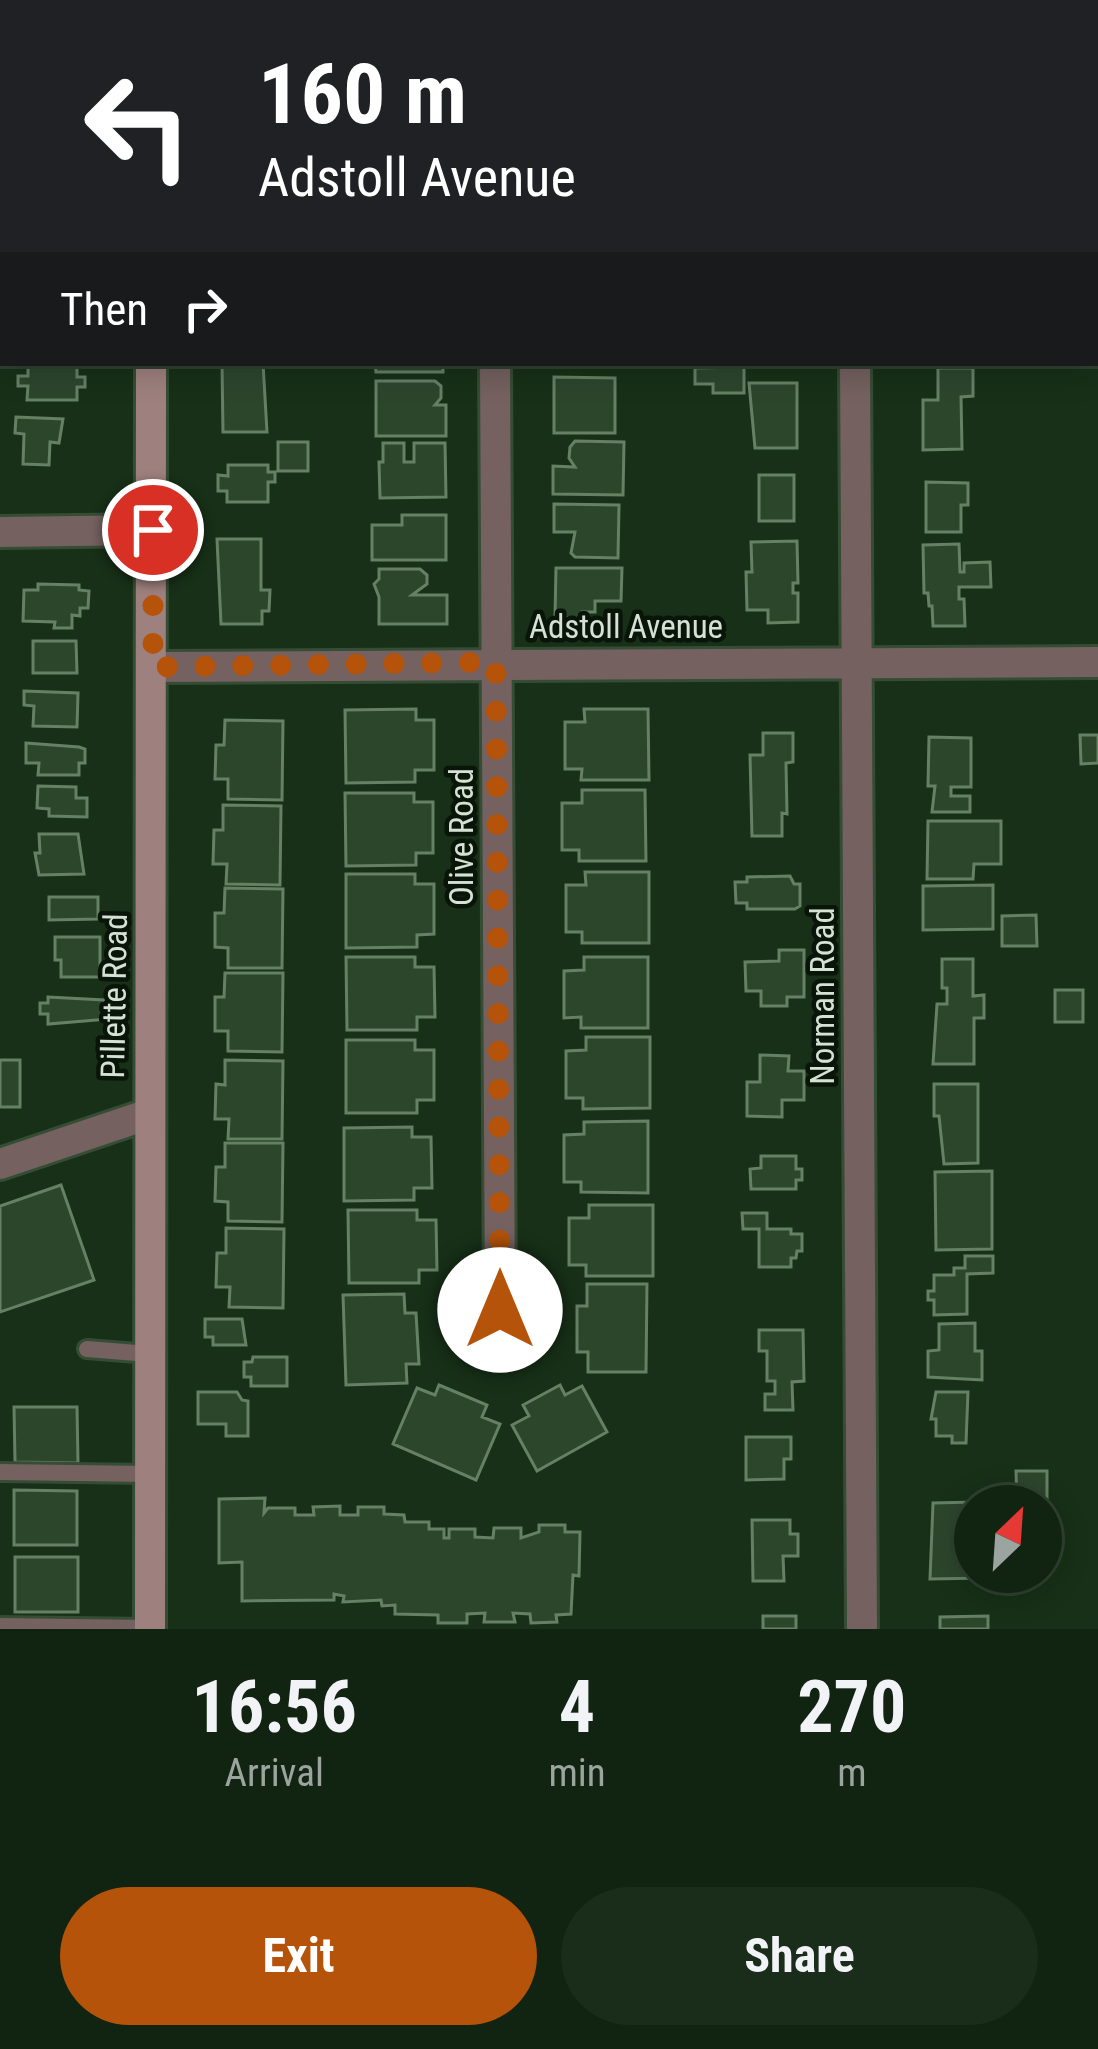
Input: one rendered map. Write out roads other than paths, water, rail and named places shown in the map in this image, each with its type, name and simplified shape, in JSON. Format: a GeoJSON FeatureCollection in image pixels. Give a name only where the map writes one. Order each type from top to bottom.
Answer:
{"type":"FeatureCollection","features":[{"type":"Feature","properties":{"kind":"street","name":"Pillette Road"},"geometry":{"type":"LineString","coordinates":[[150,1628],[151,366]]}},
{"type":"Feature","properties":{"kind":"street","name":"Olive Road"},"geometry":{"type":"LineString","coordinates":[[495,366],[500,1310]]}},
{"type":"Feature","properties":{"kind":"street","name":"Norman Road"},"geometry":{"type":"LineString","coordinates":[[855,366],[862,1629]]}},
{"type":"Feature","properties":{"kind":"street"},"geometry":{"type":"LineString","coordinates":[[0,532],[153,530]]}},
{"type":"Feature","properties":{"kind":"street","name":"Adstoll Avenue"},"geometry":{"type":"LineString","coordinates":[[153,667],[1098,662]]}},
{"type":"Feature","properties":{"kind":"street"},"geometry":{"type":"LineString","coordinates":[[0,1164],[149,1114]]}},
{"type":"Feature","properties":{"kind":"lane"},"geometry":{"type":"LineString","coordinates":[[87,1349],[149,1354]]}},
{"type":"Feature","properties":{"kind":"lane"},"geometry":{"type":"LineString","coordinates":[[0,1472],[149,1474]]}},
{"type":"Feature","properties":{"kind":"lane"},"geometry":{"type":"LineString","coordinates":[[0,1626],[150,1628]]}}]}
